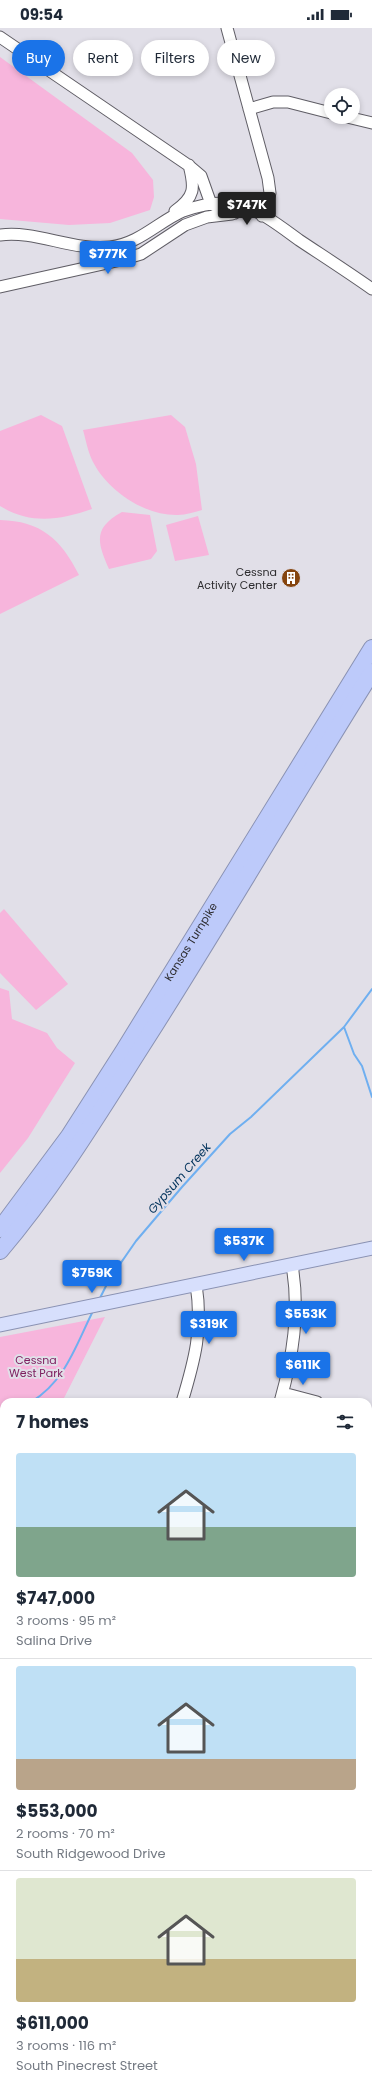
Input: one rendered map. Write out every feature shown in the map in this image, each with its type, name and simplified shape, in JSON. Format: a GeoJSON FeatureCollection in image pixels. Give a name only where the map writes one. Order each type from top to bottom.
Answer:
{"type":"FeatureCollection","features":[{"type":"Feature","properties":{"kind":"highway","name":"Kansas Turnpike"},"geometry":{"type":"LineString","coordinates":[[0,1229],[68,1136],[124,1050],[372,648]]}},
{"type":"Feature","properties":{"kind":"highway","name":"Kansas Turnpike"},"geometry":{"type":"LineString","coordinates":[[0,1251],[57,1175],[106,1102],[206,945],[372,672]]}},
{"type":"Feature","properties":{"kind":"main road"},"geometry":{"type":"LineString","coordinates":[[0,1326],[372,1248]]}},
{"type":"Feature","properties":{"kind":"street"},"geometry":{"type":"LineString","coordinates":[[227,28],[268,178],[270,193],[262,216]]}},
{"type":"Feature","properties":{"kind":"street"},"geometry":{"type":"LineString","coordinates":[[0,36],[188,165],[201,176],[211,204],[221,210],[262,216]]}},
{"type":"Feature","properties":{"kind":"street"},"geometry":{"type":"LineString","coordinates":[[249,109],[273,102],[288,102],[324,111]]}},
{"type":"Feature","properties":{"kind":"street"},"geometry":{"type":"LineString","coordinates":[[360,120],[372,123]]}},
{"type":"Feature","properties":{"kind":"street"},"geometry":{"type":"LineString","coordinates":[[161,224],[190,198],[193,191],[193,180],[188,165]]}},
{"type":"Feature","properties":{"kind":"street"},"geometry":{"type":"LineString","coordinates":[[201,219],[208,212],[211,204]]}},
{"type":"Feature","properties":{"kind":"street"},"geometry":{"type":"LineString","coordinates":[[0,235],[27,236],[97,249],[113,247],[134,240],[183,211],[211,204],[238,204],[251,209],[372,289]]}},
{"type":"Feature","properties":{"kind":"street"},"geometry":{"type":"LineString","coordinates":[[0,287],[121,260],[141,254],[185,225],[201,219],[235,213]]}},
{"type":"Feature","properties":{"kind":"street"},"geometry":{"type":"LineString","coordinates":[[282,1397],[296,1325],[296,1290],[292,1265]]}},
{"type":"Feature","properties":{"kind":"street"},"geometry":{"type":"LineString","coordinates":[[183,1398],[198,1342],[200,1307],[196,1284]]}},
{"type":"Feature","properties":{"kind":"green space"},"geometry":{"type":"Polygon","coordinates":[[[0,57],[12,66],[12,76],[26,76],[132,153],[153,180],[154,197],[150,210],[110,223],[69,225],[0,219],[0,57]]]}},
{"type":"Feature","properties":{"kind":"green space"},"geometry":{"type":"Polygon","coordinates":[[[41,415],[62,426],[92,509],[68,516],[46,519],[23,516],[0,506],[0,431],[41,415]]]}},
{"type":"Feature","properties":{"kind":"green space"},"geometry":{"type":"Polygon","coordinates":[[[171,415],[185,427],[196,464],[202,510],[181,515],[165,514],[153,511],[129,500],[118,492],[108,483],[93,462],[83,430],[171,415]]]}},
{"type":"Feature","properties":{"kind":"green space"},"geometry":{"type":"Polygon","coordinates":[[[122,512],[150,515],[157,551],[151,559],[109,569],[102,551],[100,536],[106,524],[122,512]]]}},
{"type":"Feature","properties":{"kind":"green space"},"geometry":{"type":"Polygon","coordinates":[[[198,516],[209,555],[175,561],[166,525],[198,516]]]}},
{"type":"Feature","properties":{"kind":"green space"},"geometry":{"type":"Polygon","coordinates":[[[0,520],[27,524],[48,534],[65,551],[79,575],[0,614],[0,520]]]}},
{"type":"Feature","properties":{"kind":"green space"},"geometry":{"type":"Polygon","coordinates":[[[4,909],[68,984],[36,1010],[0,973],[0,913],[4,909]]]}},
{"type":"Feature","properties":{"kind":"green space"},"geometry":{"type":"Polygon","coordinates":[[[0,988],[9,991],[12,1019],[47,1033],[57,1048],[75,1063],[28,1138],[0,1173],[0,988]]]}},
{"type":"Feature","properties":{"kind":"green space","name":"Cessna West Park"},"geometry":{"type":"Polygon","coordinates":[[[105,1317],[64,1398],[0,1398],[0,1337],[105,1317]]]}},
{"type":"Feature","properties":{"kind":"waterway","name":"Gypsum Creek"},"geometry":{"type":"LineString","coordinates":[[99,1300],[109,1280],[136,1241],[182,1187],[230,1134],[251,1117],[344,1027],[372,989]]}},
{"type":"Feature","properties":{"kind":"waterway"},"geometry":{"type":"LineString","coordinates":[[344,1027],[354,1054],[362,1066],[372,1097]]}},
{"type":"Feature","properties":{"kind":"waterway","name":"Gypsum Creek"},"geometry":{"type":"LineString","coordinates":[[37,1398],[53,1384],[61,1373],[75,1349],[93,1311]]}},
{"type":"Feature","properties":{"kind":"place","name":"Cessna Activity Center"},"geometry":{"type":"Point","coordinates":[291,578]}}]}
